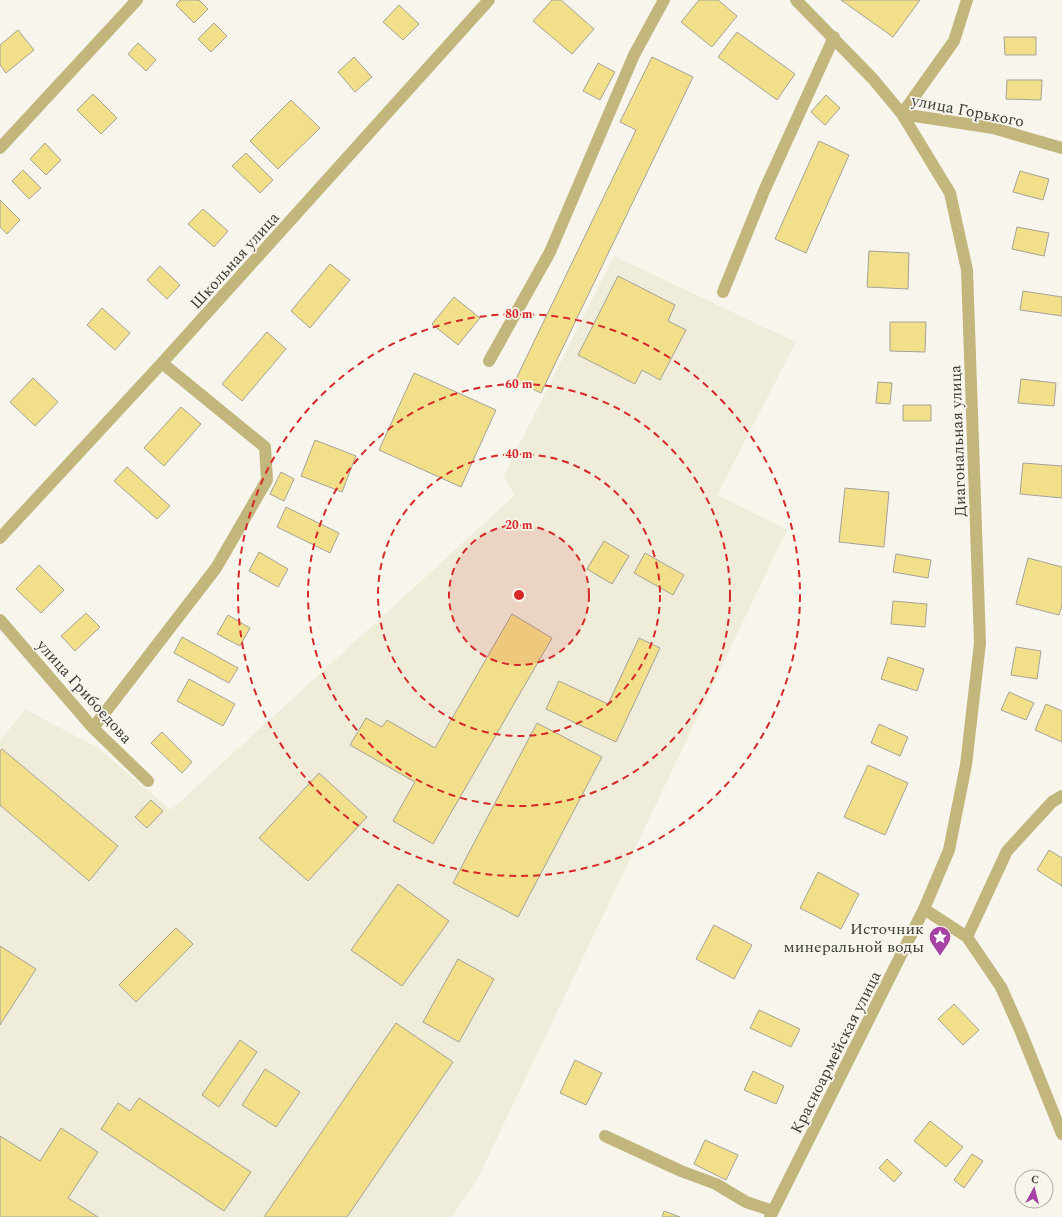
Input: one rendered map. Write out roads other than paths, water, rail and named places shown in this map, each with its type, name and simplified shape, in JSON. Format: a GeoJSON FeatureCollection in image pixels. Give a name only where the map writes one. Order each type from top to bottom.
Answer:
{"type":"FeatureCollection","features":[{"type":"Feature","properties":{"kind":"street"},"geometry":{"type":"LineString","coordinates":[[0,148],[137,0]]}},
{"type":"Feature","properties":{"kind":"street","name":"Школьная улица"},"geometry":{"type":"LineString","coordinates":[[0,538],[162,363],[489,0]]}},
{"type":"Feature","properties":{"kind":"street"},"geometry":{"type":"LineString","coordinates":[[489,361],[550,252],[634,55],[664,0]]}},
{"type":"Feature","properties":{"kind":"street","name":"улица Горького"},"geometry":{"type":"LineString","coordinates":[[796,0],[834,37],[873,79],[902,114],[993,128],[1062,148]]}},
{"type":"Feature","properties":{"kind":"street"},"geometry":{"type":"LineString","coordinates":[[902,114],[954,41],[967,0]]}},
{"type":"Feature","properties":{"kind":"street"},"geometry":{"type":"LineString","coordinates":[[723,292],[764,191],[834,37]]}},
{"type":"Feature","properties":{"kind":"street","name":"Диагональная улица"},"geometry":{"type":"LineString","coordinates":[[902,114],[950,193],[967,270],[979,635],[966,765],[949,850],[924,909]]}},
{"type":"Feature","properties":{"kind":"street"},"geometry":{"type":"LineString","coordinates":[[93,728],[216,568],[267,480],[265,447],[162,363]]}},
{"type":"Feature","properties":{"kind":"street","name":"улица Грибоедова"},"geometry":{"type":"LineString","coordinates":[[0,620],[93,728],[148,781]]}},
{"type":"Feature","properties":{"kind":"street"},"geometry":{"type":"LineString","coordinates":[[967,937],[1007,851],[1052,802],[1062,796]]}},
{"type":"Feature","properties":{"kind":"street"},"geometry":{"type":"LineString","coordinates":[[924,909],[967,937],[1001,987],[1021,1032],[1062,1134]]}},
{"type":"Feature","properties":{"kind":"street","name":"Красноармейская улица"},"geometry":{"type":"LineString","coordinates":[[771,1214],[924,909]]}},
{"type":"Feature","properties":{"kind":"street"},"geometry":{"type":"LineString","coordinates":[[605,1136],[681,1171],[716,1184],[746,1202],[771,1214]]}},
{"type":"Feature","properties":{"kind":"place","name":"Источник минеральной воды"},"geometry":{"type":"Point","coordinates":[940,956]}}]}
